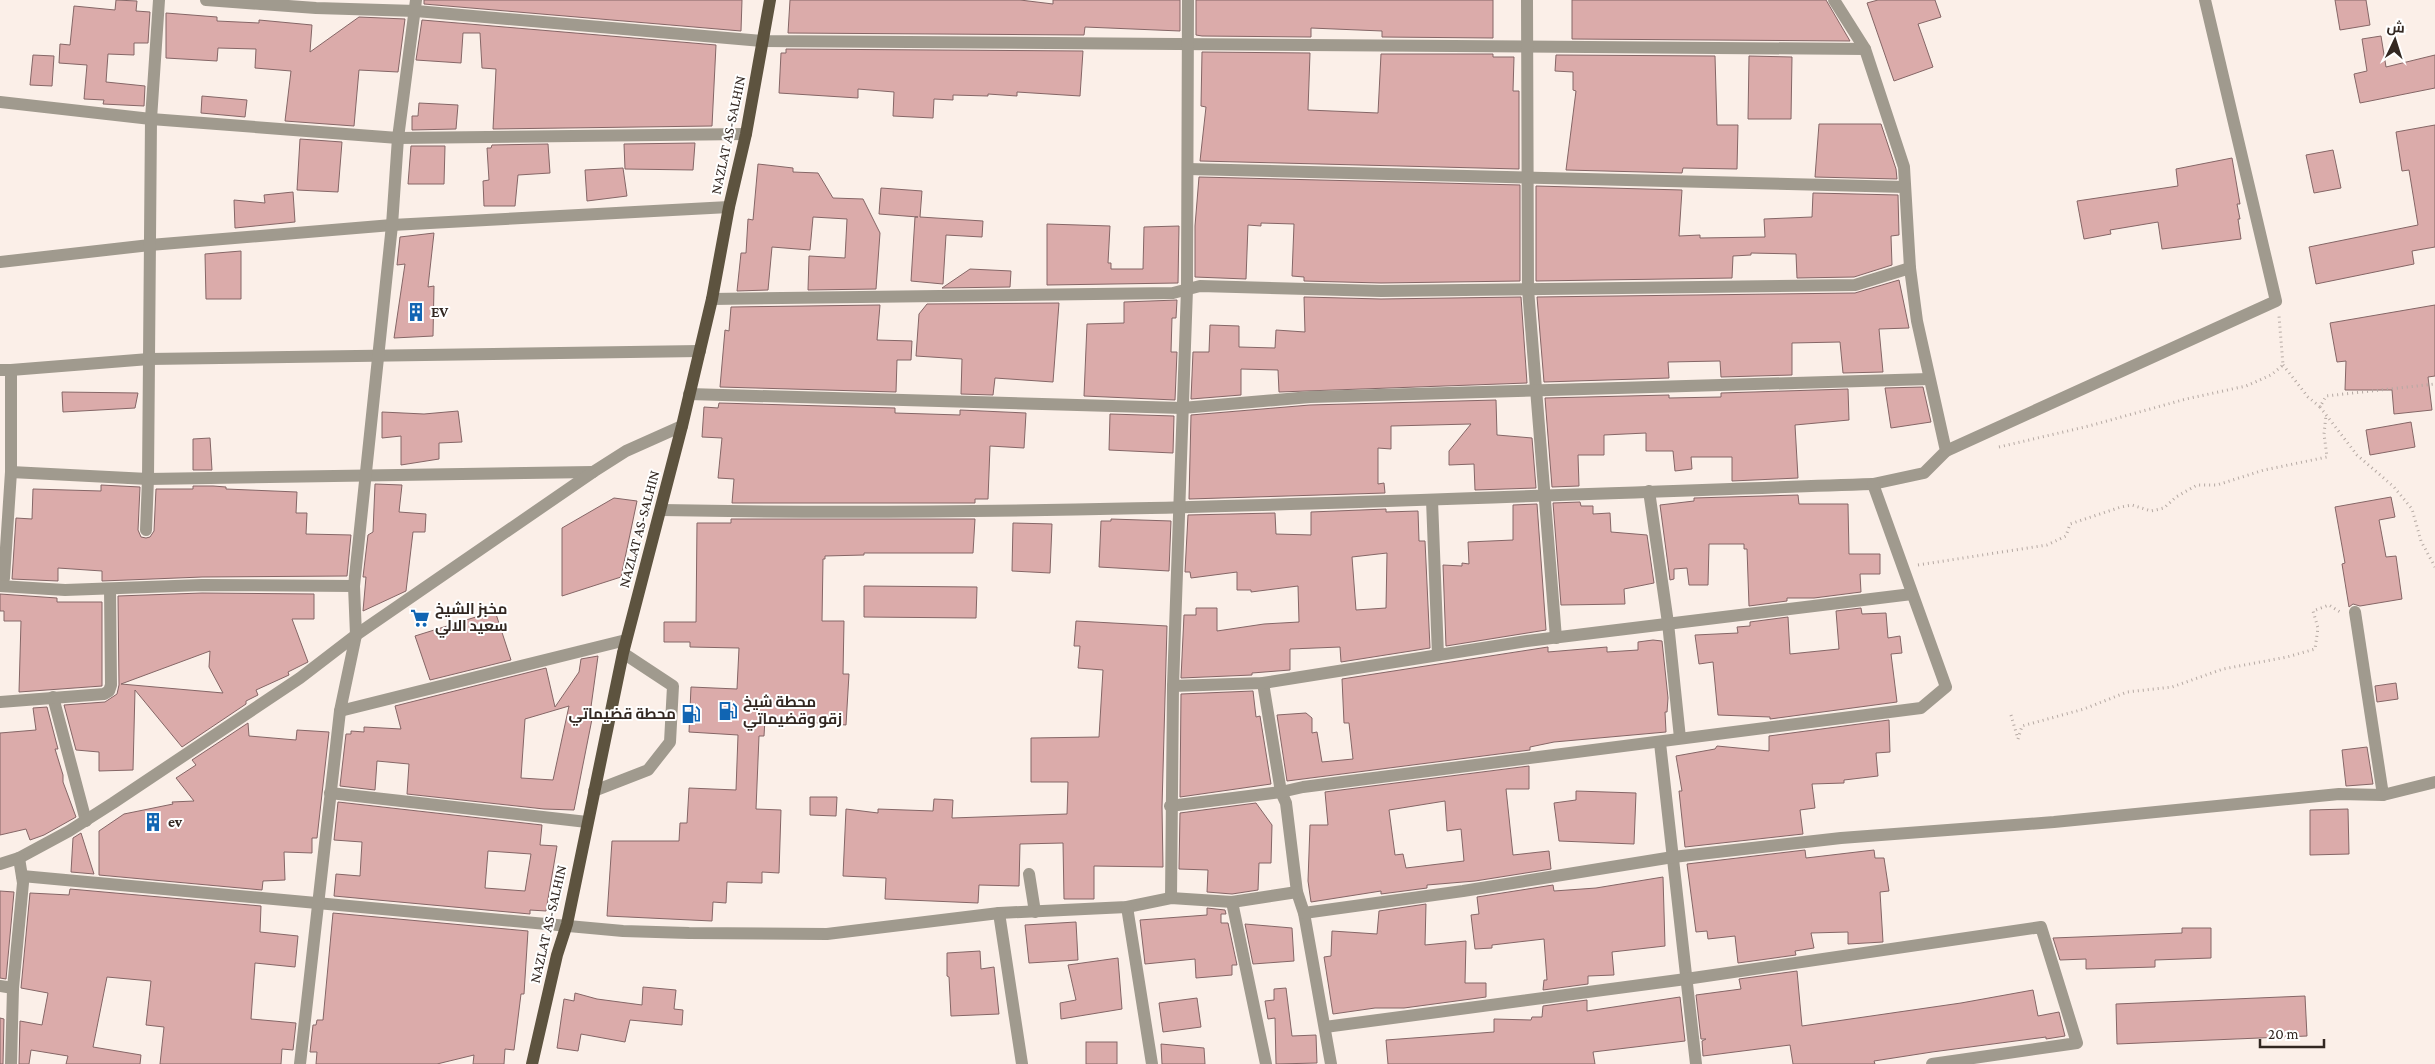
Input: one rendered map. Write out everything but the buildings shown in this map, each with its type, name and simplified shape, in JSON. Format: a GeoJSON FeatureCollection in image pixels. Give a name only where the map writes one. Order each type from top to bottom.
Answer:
{"type":"FeatureCollection","features":[{"type":"Feature","properties":{"kind":"main road","name":"NAZLAT AS-SALHIN"},"geometry":{"type":"LineString","coordinates":[[532,1064],[557,955],[567,924],[625,647],[682,426],[712,299],[729,207],[746,134],[770,0]]}},
{"type":"Feature","properties":{"kind":"street"},"geometry":{"type":"LineString","coordinates":[[146,530],[151,119],[159,0]]}},
{"type":"Feature","properties":{"kind":"street"},"geometry":{"type":"LineString","coordinates":[[206,0],[316,8],[416,5],[762,41],[1527,45],[1865,49]]}},
{"type":"Feature","properties":{"kind":"street"},"geometry":{"type":"LineString","coordinates":[[1170,898],[1173,686],[1181,508],[1182,408],[1187,289],[1188,0]]}},
{"type":"Feature","properties":{"kind":"street"},"geometry":{"type":"LineString","coordinates":[[1527,0],[1528,289],[1556,638]]}},
{"type":"Feature","properties":{"kind":"street"},"geometry":{"type":"LineString","coordinates":[[1834,0],[1865,49],[1904,167],[1910,268],[1917,321],[1946,451]]}},
{"type":"Feature","properties":{"kind":"street"},"geometry":{"type":"LineString","coordinates":[[661,510],[768,512],[1181,508],[1873,484],[1924,473],[1946,451],[2276,300],[2205,0]]}},
{"type":"Feature","properties":{"kind":"street"},"geometry":{"type":"LineString","coordinates":[[300,1064],[340,711],[356,635],[354,586],[392,225],[398,138],[416,5]]}},
{"type":"Feature","properties":{"kind":"street"},"geometry":{"type":"LineString","coordinates":[[0,102],[151,119],[398,138],[746,134]]}},
{"type":"Feature","properties":{"kind":"street"},"geometry":{"type":"LineString","coordinates":[[1188,169],[1904,187]]}},
{"type":"Feature","properties":{"kind":"street"},"geometry":{"type":"LineString","coordinates":[[0,262],[150,245],[392,225],[729,207]]}},
{"type":"Feature","properties":{"kind":"street"},"geometry":{"type":"LineString","coordinates":[[712,299],[1173,293],[1200,286],[1381,291],[1855,286],[1910,268]]}},
{"type":"Feature","properties":{"kind":"street"},"geometry":{"type":"LineString","coordinates":[[354,586],[202,585],[65,590],[0,586],[4,578],[11,472],[5,370],[149,359],[378,354],[700,351]]}},
{"type":"Feature","properties":{"kind":"street"},"geometry":{"type":"LineString","coordinates":[[689,394],[1182,408],[1310,397],[1929,379]]}},
{"type":"Feature","properties":{"kind":"street"},"geometry":{"type":"LineString","coordinates":[[0,864],[19,858],[86,821],[300,678],[356,635],[593,472],[626,451],[682,426]]}},
{"type":"Feature","properties":{"kind":"street"},"geometry":{"type":"LineString","coordinates":[[11,472],[148,479],[593,472]]}},
{"type":"Feature","properties":{"kind":"street"},"geometry":{"type":"LineString","coordinates":[[1170,806],[1281,792],[1303,787],[1660,743],[1680,738],[1921,708],[1946,687],[1873,484]]}},
{"type":"Feature","properties":{"kind":"street"},"geometry":{"type":"LineString","coordinates":[[1649,491],[1668,622],[1680,738]]}},
{"type":"Feature","properties":{"kind":"street"},"geometry":{"type":"LineString","coordinates":[[1432,500],[1438,655]]}},
{"type":"Feature","properties":{"kind":"street"},"geometry":{"type":"LineString","coordinates":[[0,702],[104,694],[109,691],[111,685],[110,589]]}},
{"type":"Feature","properties":{"kind":"street"},"geometry":{"type":"LineString","coordinates":[[1173,686],[1263,683],[1438,655],[1668,622],[1912,594]]}},
{"type":"Feature","properties":{"kind":"street"},"geometry":{"type":"LineString","coordinates":[[2355,612],[2383,795]]}},
{"type":"Feature","properties":{"kind":"street"},"geometry":{"type":"LineString","coordinates":[[340,711],[625,647],[673,686],[670,742],[648,770],[594,791]]}},
{"type":"Feature","properties":{"kind":"street"},"geometry":{"type":"LineString","coordinates":[[1263,683],[1281,792],[1286,803],[1297,892],[1304,913],[1331,1064]]}},
{"type":"Feature","properties":{"kind":"street"},"geometry":{"type":"LineString","coordinates":[[52,697],[86,821]]}},
{"type":"Feature","properties":{"kind":"street"},"geometry":{"type":"LineString","coordinates":[[1660,743],[1696,1064]]}},
{"type":"Feature","properties":{"kind":"street"},"geometry":{"type":"LineString","coordinates":[[1304,913],[1463,891],[1673,857],[1841,838],[2054,822],[2339,794],[2383,795],[2435,782]]}},
{"type":"Feature","properties":{"kind":"street"},"geometry":{"type":"LineString","coordinates":[[330,793],[587,822]]}},
{"type":"Feature","properties":{"kind":"street"},"geometry":{"type":"LineString","coordinates":[[11,1064],[13,988],[22,876],[19,858]]}},
{"type":"Feature","properties":{"kind":"street"},"geometry":{"type":"LineString","coordinates":[[1029,874],[1035,912]]}},
{"type":"Feature","properties":{"kind":"street"},"geometry":{"type":"LineString","coordinates":[[22,876],[567,924],[623,931],[690,934],[827,934],[999,913],[1126,907],[1170,898],[1232,902],[1297,892]]}},
{"type":"Feature","properties":{"kind":"street"},"geometry":{"type":"LineString","coordinates":[[1232,902],[1266,1064]]}},
{"type":"Feature","properties":{"kind":"street"},"geometry":{"type":"LineString","coordinates":[[1126,907],[1152,1064]]}},
{"type":"Feature","properties":{"kind":"street"},"geometry":{"type":"LineString","coordinates":[[999,913],[1022,1064]]}},
{"type":"Feature","properties":{"kind":"street"},"geometry":{"type":"LineString","coordinates":[[1325,1027],[1686,979],[2041,927],[2077,1043],[1932,1064]]}},
{"type":"Feature","properties":{"kind":"street"},"geometry":{"type":"LineString","coordinates":[[0,986],[13,988]]}},
{"type":"Feature","properties":{"kind":"path"},"geometry":{"type":"LineString","coordinates":[[2276,300],[2281,331],[2282,365],[2308,397],[2320,407],[2357,455],[2394,488],[2412,509],[2421,541],[2435,567]]}},
{"type":"Feature","properties":{"kind":"path"},"geometry":{"type":"LineString","coordinates":[[1998,447],[2089,426],[2186,399],[2246,386],[2271,375],[2282,365]]}},
{"type":"Feature","properties":{"kind":"path"},"geometry":{"type":"LineString","coordinates":[[2320,407],[2326,396],[2435,384]]}},
{"type":"Feature","properties":{"kind":"path"},"geometry":{"type":"LineString","coordinates":[[1903,568],[2047,544],[2066,536],[2070,524],[2091,516],[2120,507],[2132,506],[2151,511],[2164,508],[2176,497],[2197,485],[2217,485],[2264,470],[2327,457],[2324,434],[2326,415]]}},
{"type":"Feature","properties":{"kind":"path"},"geometry":{"type":"LineString","coordinates":[[2011,716],[2018,739],[2022,726],[2084,709],[2127,692],[2172,687],[2223,670],[2288,657],[2315,649],[2318,628],[2313,611],[2329,605],[2341,612],[2355,612]]}},
{"type":"Feature","properties":{"kind":"place","name":"EV"},"geometry":{"type":"Point","coordinates":[416,312]}},
{"type":"Feature","properties":{"kind":"place","name":"مخبز الشيخ سعيد الالي"},"geometry":{"type":"Point","coordinates":[420,618]}},
{"type":"Feature","properties":{"kind":"place","name":"محطة شيخ زقو وقضيماتي"},"geometry":{"type":"Point","coordinates":[728,711]}},
{"type":"Feature","properties":{"kind":"place","name":"محطة قضيماتي"},"geometry":{"type":"Point","coordinates":[691,714]}},
{"type":"Feature","properties":{"kind":"place","name":"ev"},"geometry":{"type":"Point","coordinates":[153,822]}}]}
